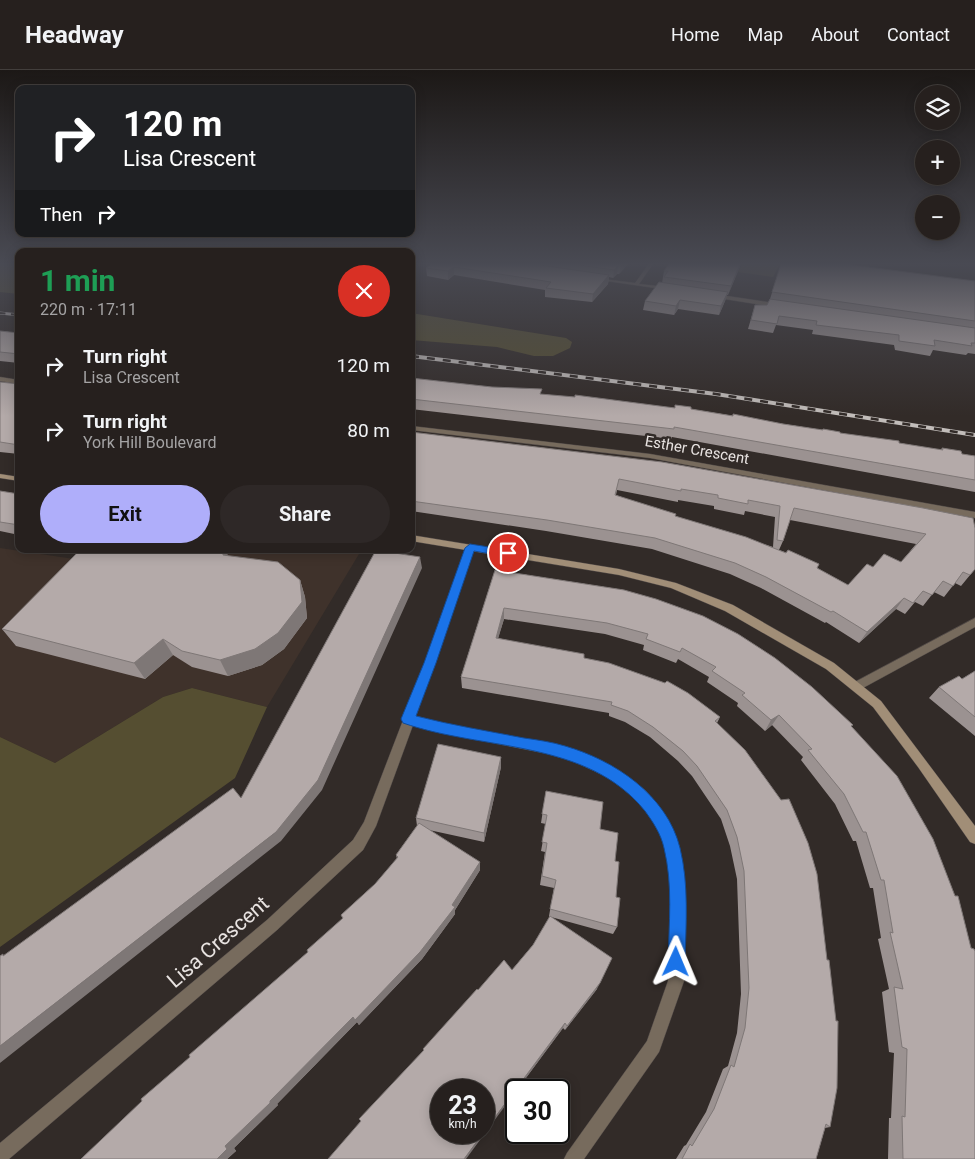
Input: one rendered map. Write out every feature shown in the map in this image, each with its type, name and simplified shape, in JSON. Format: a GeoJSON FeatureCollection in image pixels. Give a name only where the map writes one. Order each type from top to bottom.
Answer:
{"type":"FeatureCollection","features":[{"type":"Feature","properties":{"kind":"street"},"geometry":{"type":"LineString","coordinates":[[0,380],[15,382]]}},
{"type":"Feature","properties":{"kind":"street","name":"Esther Crescent"},"geometry":{"type":"LineString","coordinates":[[415,428],[650,456],[975,515]]}},
{"type":"Feature","properties":{"kind":"street"},"geometry":{"type":"LineString","coordinates":[[0,476],[15,478]]}},
{"type":"Feature","properties":{"kind":"street"},"geometry":{"type":"LineString","coordinates":[[415,539],[619,572],[672,585],[728,608],[768,629],[830,666],[877,704],[975,836]]}},
{"type":"Feature","properties":{"kind":"street","name":"Lisa Crescent"},"geometry":{"type":"LineString","coordinates":[[0,1155],[272,925],[358,845],[369,826],[430,663],[470,548]]}},
{"type":"Feature","properties":{"kind":"street"},"geometry":{"type":"LineString","coordinates":[[857,686],[975,622]]}},
{"type":"Feature","properties":{"kind":"street"},"geometry":{"type":"LineString","coordinates":[[408,719],[438,727],[564,752],[616,775],[641,795],[661,820],[672,846],[678,884],[676,981],[653,1046],[573,1159]]}},
{"type":"Feature","properties":{"kind":"shaded area"},"geometry":{"type":"Polygon","coordinates":[[[415,315],[566,338],[572,342],[570,348],[553,356],[534,356],[497,347],[415,340],[415,315]]]}},
{"type":"Feature","properties":{"kind":"shaded area"},"geometry":{"type":"Polygon","coordinates":[[[0,548],[15,550],[15,553],[34,553],[81,560],[89,553],[360,553],[267,707],[192,688],[163,697],[55,763],[0,737],[0,548]]]}},
{"type":"Feature","properties":{"kind":"shaded area"},"geometry":{"type":"Polygon","coordinates":[[[192,688],[267,707],[235,778],[0,947],[0,737],[55,763],[163,697],[192,688]]]}},
{"type":"Feature","properties":{"kind":"building"},"geometry":{"type":"Polygon","coordinates":[[[752,315],[882,315],[975,328],[975,343],[971,343],[972,346],[934,340],[935,346],[899,341],[899,335],[816,325],[817,321],[779,316],[777,324],[751,320],[752,315]]]}},
{"type":"Feature","properties":{"kind":"building"},"geometry":{"type":"Polygon","coordinates":[[[932,315],[975,315],[975,321],[932,315]]]}},
{"type":"Feature","properties":{"kind":"building"},"geometry":{"type":"Polygon","coordinates":[[[0,331],[15,333],[15,354],[0,352],[0,331]]]}},
{"type":"Feature","properties":{"kind":"building"},"geometry":{"type":"Polygon","coordinates":[[[415,378],[492,387],[542,389],[540,394],[575,397],[575,395],[675,408],[675,405],[691,407],[691,409],[733,416],[733,414],[783,424],[899,441],[899,443],[961,451],[962,454],[975,456],[975,480],[674,427],[674,429],[415,399],[415,378]]]}},
{"type":"Feature","properties":{"kind":"building"},"geometry":{"type":"Polygon","coordinates":[[[0,382],[15,384],[15,444],[0,442],[0,382]]]}},
{"type":"Feature","properties":{"kind":"building"},"geometry":{"type":"Polygon","coordinates":[[[415,432],[662,462],[973,518],[975,528],[975,569],[970,575],[963,572],[953,586],[943,581],[932,595],[923,591],[913,603],[904,598],[867,632],[833,611],[831,612],[766,577],[735,563],[655,538],[547,520],[415,502],[415,432]],[[619,479],[615,495],[676,514],[675,516],[746,537],[786,553],[788,550],[819,564],[817,568],[848,585],[867,564],[873,567],[884,554],[901,562],[926,534],[794,508],[783,541],[777,540],[780,506],[748,500],[748,504],[718,498],[718,495],[681,489],[681,491],[619,479]]]}},
{"type":"Feature","properties":{"kind":"building"},"geometry":{"type":"Polygon","coordinates":[[[0,491],[15,493],[15,524],[0,522],[0,491]]]}},
{"type":"Feature","properties":{"kind":"building"},"geometry":{"type":"Polygon","coordinates":[[[77,553],[223,553],[223,555],[278,562],[300,580],[302,602],[278,633],[255,649],[220,660],[182,651],[163,639],[134,663],[2,629],[77,553]]]}},
{"type":"Feature","properties":{"kind":"building"},"geometry":{"type":"Polygon","coordinates":[[[374,553],[395,553],[420,557],[318,780],[276,832],[0,1046],[0,956],[3,954],[3,956],[233,788],[241,798],[374,553]]]}},
{"type":"Feature","properties":{"kind":"building"},"geometry":{"type":"Polygon","coordinates":[[[495,570],[624,590],[703,616],[738,634],[775,658],[812,687],[853,725],[851,726],[897,776],[933,839],[955,896],[958,896],[971,948],[975,951],[975,1159],[903,1159],[902,1116],[905,1117],[907,1049],[902,1047],[894,987],[903,989],[890,932],[893,933],[884,880],[881,880],[866,832],[863,832],[844,794],[808,750],[812,749],[779,715],[771,720],[742,695],[745,693],[712,671],[716,667],[682,648],[680,652],[646,639],[648,634],[607,623],[504,608],[496,638],[584,654],[584,658],[609,663],[665,683],[667,681],[688,693],[720,717],[715,721],[745,750],[781,800],[789,799],[808,843],[817,874],[827,960],[829,960],[836,1021],[838,1021],[837,1088],[830,1127],[826,1124],[816,1159],[682,1159],[714,1109],[731,1065],[734,1067],[745,1028],[749,988],[744,871],[737,837],[727,810],[697,766],[683,751],[653,727],[628,711],[611,705],[612,702],[461,677],[495,570]]]}},
{"type":"Feature","properties":{"kind":"building"},"geometry":{"type":"Polygon","coordinates":[[[975,671],[975,717],[939,687],[959,676],[962,679],[975,671]]]}},
{"type":"Feature","properties":{"kind":"building"},"geometry":{"type":"Polygon","coordinates":[[[438,744],[501,757],[484,833],[416,818],[438,744]]]}},
{"type":"Feature","properties":{"kind":"building"},"geometry":{"type":"Polygon","coordinates":[[[546,791],[603,802],[600,829],[618,833],[615,861],[619,862],[616,897],[620,898],[617,927],[550,909],[556,880],[542,876],[547,843],[542,842],[547,815],[542,814],[546,791]]]}},
{"type":"Feature","properties":{"kind":"building"},"geometry":{"type":"Polygon","coordinates":[[[419,823],[480,862],[452,905],[455,907],[420,952],[355,1020],[353,1017],[270,1103],[225,1146],[227,1149],[217,1159],[81,1159],[142,1101],[141,1099],[308,952],[307,950],[343,918],[341,915],[375,884],[398,857],[396,855],[419,823]]]}},
{"type":"Feature","properties":{"kind":"building"},"geometry":{"type":"Polygon","coordinates":[[[550,916],[612,958],[600,983],[567,1026],[565,1023],[523,1079],[505,1079],[505,1104],[495,1117],[495,1079],[430,1079],[430,1144],[475,1144],[464,1159],[328,1159],[361,1121],[359,1119],[424,1050],[504,960],[512,970],[533,945],[550,916]]]}},
{"type":"Feature","properties":{"kind":"railway"},"geometry":{"type":"LineString","coordinates":[[415,356],[716,394],[975,435]]}},
{"type":"Feature","properties":{"kind":"route"},"geometry":{"type":"LineString","coordinates":[[508,553],[470,548],[430,663],[408,719],[438,727],[564,752],[616,775],[641,795],[661,820],[672,846],[678,884],[676,962]]}}]}
